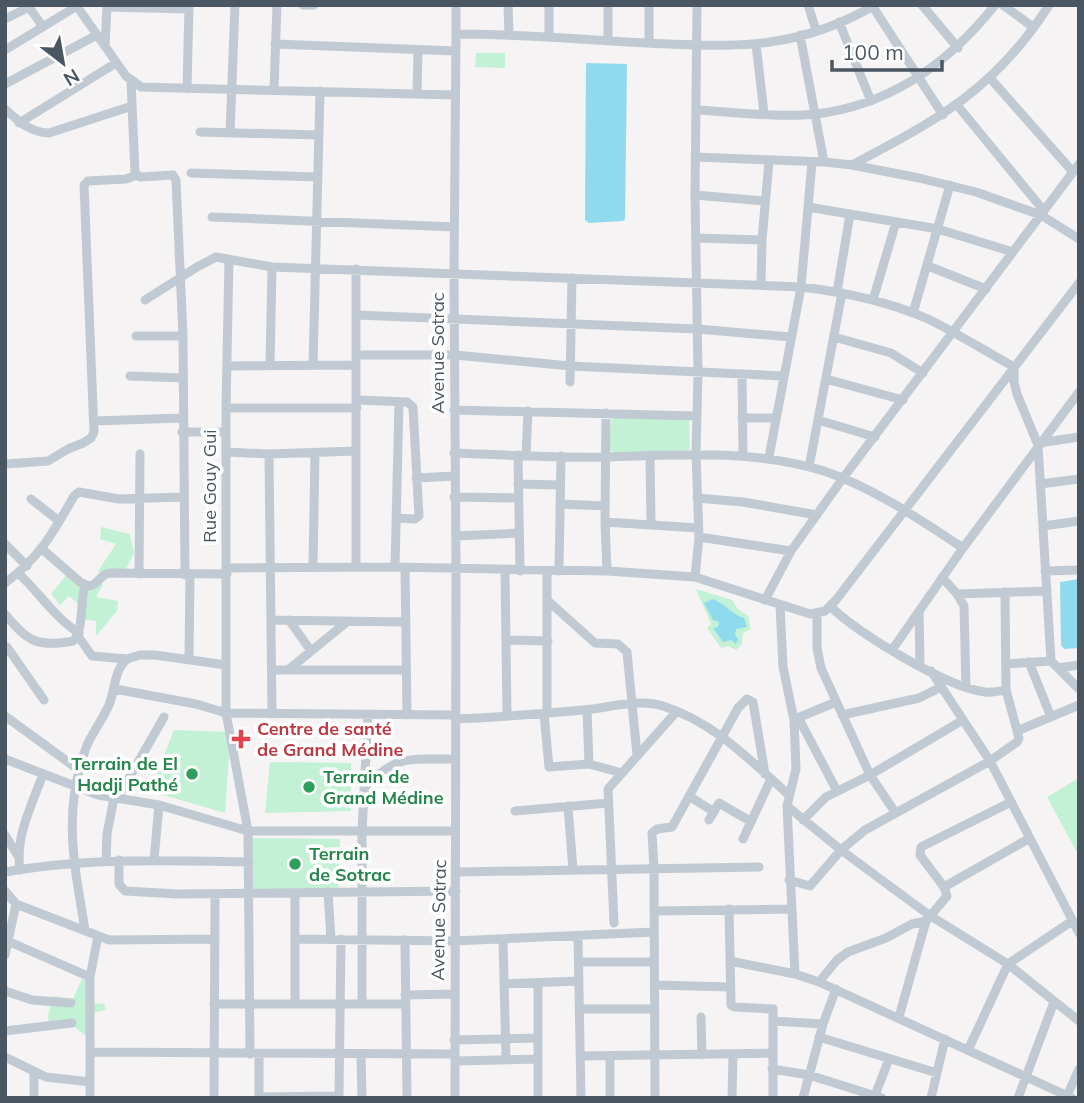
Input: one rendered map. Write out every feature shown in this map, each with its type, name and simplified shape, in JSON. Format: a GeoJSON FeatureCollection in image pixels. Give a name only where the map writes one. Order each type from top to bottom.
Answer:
{"type":"FeatureCollection","features":[{"type":"Feature","properties":{"kind":"street"},"geometry":{"type":"LineString","coordinates":[[230,133],[235,5]]}},
{"type":"Feature","properties":{"kind":"street"},"geometry":{"type":"LineString","coordinates":[[274,89],[277,5]]}},
{"type":"Feature","properties":{"kind":"street"},"geometry":{"type":"LineString","coordinates":[[303,5],[314,5]]}},
{"type":"Feature","properties":{"kind":"street","name":"Avenue Sotrac"},"geometry":{"type":"LineString","coordinates":[[455,1098],[456,5]]}},
{"type":"Feature","properties":{"kind":"street"},"geometry":{"type":"LineString","coordinates":[[508,5],[509,34]]}},
{"type":"Feature","properties":{"kind":"street"},"geometry":{"type":"LineString","coordinates":[[549,37],[550,5]]}},
{"type":"Feature","properties":{"kind":"street"},"geometry":{"type":"LineString","coordinates":[[608,5],[608,40]]}},
{"type":"Feature","properties":{"kind":"street"},"geometry":{"type":"LineString","coordinates":[[649,5],[649,43]]}},
{"type":"Feature","properties":{"kind":"street"},"geometry":{"type":"LineString","coordinates":[[695,577],[698,532],[695,195],[697,5]]}},
{"type":"Feature","properties":{"kind":"street"},"geometry":{"type":"LineString","coordinates":[[808,5],[816,30]]}},
{"type":"Feature","properties":{"kind":"street"},"geometry":{"type":"LineString","coordinates":[[922,5],[958,48]]}},
{"type":"Feature","properties":{"kind":"street"},"geometry":{"type":"LineString","coordinates":[[697,110],[814,114],[871,101],[919,78],[958,48],[995,5]]}},
{"type":"Feature","properties":{"kind":"street"},"geometry":{"type":"LineString","coordinates":[[1003,5],[1033,27]]}},
{"type":"Feature","properties":{"kind":"street"},"geometry":{"type":"LineString","coordinates":[[852,165],[957,105],[990,78],[1049,5]]}},
{"type":"Feature","properties":{"kind":"street"},"geometry":{"type":"LineString","coordinates":[[5,50],[77,6],[116,63],[131,81],[141,87],[455,95]]}},
{"type":"Feature","properties":{"kind":"street"},"geometry":{"type":"LineString","coordinates":[[105,46],[107,6],[188,7],[187,89]]}},
{"type":"Feature","properties":{"kind":"street"},"geometry":{"type":"LineString","coordinates":[[456,34],[509,34],[697,45],[756,44],[816,30],[874,6],[943,115]]}},
{"type":"Feature","properties":{"kind":"street"},"geometry":{"type":"LineString","coordinates":[[5,19],[29,7],[43,27]]}},
{"type":"Feature","properties":{"kind":"street"},"geometry":{"type":"LineString","coordinates":[[839,22],[871,101]]}},
{"type":"Feature","properties":{"kind":"street"},"geometry":{"type":"LineString","coordinates":[[5,85],[97,35]]}},
{"type":"Feature","properties":{"kind":"street"},"geometry":{"type":"LineString","coordinates":[[800,35],[824,162]]}},
{"type":"Feature","properties":{"kind":"street"},"geometry":{"type":"LineString","coordinates":[[275,44],[456,51]]}},
{"type":"Feature","properties":{"kind":"street"},"geometry":{"type":"LineString","coordinates":[[756,44],[764,113]]}},
{"type":"Feature","properties":{"kind":"street"},"geometry":{"type":"LineString","coordinates":[[416,93],[418,50]]}},
{"type":"Feature","properties":{"kind":"street"},"geometry":{"type":"LineString","coordinates":[[19,123],[116,63]]}},
{"type":"Feature","properties":{"kind":"street"},"geometry":{"type":"LineString","coordinates":[[765,600],[791,551],[843,478],[1076,168],[990,78]]}},
{"type":"Feature","properties":{"kind":"street"},"geometry":{"type":"LineString","coordinates":[[131,81],[134,169],[137,176]]}},
{"type":"Feature","properties":{"kind":"street"},"geometry":{"type":"LineString","coordinates":[[313,365],[320,91]]}},
{"type":"Feature","properties":{"kind":"street"},"geometry":{"type":"LineString","coordinates":[[957,105],[1043,213],[1079,239]]}},
{"type":"Feature","properties":{"kind":"street"},"geometry":{"type":"LineString","coordinates":[[5,109],[19,123],[36,132],[49,133],[132,106]]}},
{"type":"Feature","properties":{"kind":"street"},"geometry":{"type":"LineString","coordinates":[[200,132],[319,135]]}},
{"type":"Feature","properties":{"kind":"street"},"geometry":{"type":"LineString","coordinates":[[695,157],[852,165],[950,185],[1043,213]]}},
{"type":"Feature","properties":{"kind":"street"},"geometry":{"type":"LineString","coordinates":[[761,285],[769,161]]}},
{"type":"Feature","properties":{"kind":"street"},"geometry":{"type":"LineString","coordinates":[[769,457],[801,287],[812,162]]}},
{"type":"Feature","properties":{"kind":"street"},"geometry":{"type":"LineString","coordinates":[[191,173],[318,177]]}},
{"type":"Feature","properties":{"kind":"street"},"geometry":{"type":"LineString","coordinates":[[5,464],[38,463],[57,457],[91,438],[94,421],[84,186],[88,181],[137,176],[176,177],[183,335],[183,497],[189,658]]}},
{"type":"Feature","properties":{"kind":"street"},"geometry":{"type":"LineString","coordinates":[[913,313],[950,185]]}},
{"type":"Feature","properties":{"kind":"street"},"geometry":{"type":"LineString","coordinates":[[695,195],[765,201]]}},
{"type":"Feature","properties":{"kind":"street"},"geometry":{"type":"LineString","coordinates":[[808,207],[938,229],[1013,252]]}},
{"type":"Feature","properties":{"kind":"street"},"geometry":{"type":"LineString","coordinates":[[809,467],[834,337],[850,214]]}},
{"type":"Feature","properties":{"kind":"street"},"geometry":{"type":"LineString","coordinates":[[212,217],[454,227]]}},
{"type":"Feature","properties":{"kind":"street"},"geometry":{"type":"LineString","coordinates":[[873,300],[896,222]]}},
{"type":"Feature","properties":{"kind":"street"},"geometry":{"type":"LineString","coordinates":[[696,238],[762,240]]}},
{"type":"Feature","properties":{"kind":"street"},"geometry":{"type":"LineString","coordinates":[[145,300],[216,257],[272,267],[801,287],[873,300],[913,313],[1014,367]]}},
{"type":"Feature","properties":{"kind":"street","name":"Rue Gouy Gui"},"geometry":{"type":"LineString","coordinates":[[229,259],[226,713],[248,831],[250,1004],[259,1097]]}},
{"type":"Feature","properties":{"kind":"street"},"geometry":{"type":"LineString","coordinates":[[928,266],[986,289]]}},
{"type":"Feature","properties":{"kind":"street"},"geometry":{"type":"LineString","coordinates":[[271,365],[272,267]]}},
{"type":"Feature","properties":{"kind":"street"},"geometry":{"type":"LineString","coordinates":[[356,269],[356,567]]}},
{"type":"Feature","properties":{"kind":"street"},"geometry":{"type":"LineString","coordinates":[[570,382],[572,278]]}},
{"type":"Feature","properties":{"kind":"street"},"geometry":{"type":"LineString","coordinates":[[43,549],[85,585],[93,586],[106,574],[187,575],[271,567],[607,572],[695,577],[780,605],[817,614],[831,607],[1079,283]]}},
{"type":"Feature","properties":{"kind":"street"},"geometry":{"type":"LineString","coordinates":[[356,315],[697,328],[791,337]]}},
{"type":"Feature","properties":{"kind":"street"},"geometry":{"type":"LineString","coordinates":[[136,336],[183,335]]}},
{"type":"Feature","properties":{"kind":"street"},"geometry":{"type":"LineString","coordinates":[[834,337],[891,353],[923,373]]}},
{"type":"Feature","properties":{"kind":"street"},"geometry":{"type":"LineString","coordinates":[[228,366],[313,365],[455,355],[570,366],[783,376]]}},
{"type":"Feature","properties":{"kind":"street"},"geometry":{"type":"LineString","coordinates":[[1014,367],[1017,394],[1038,444],[1045,571],[1055,664],[1079,689]]}},
{"type":"Feature","properties":{"kind":"street"},"geometry":{"type":"LineString","coordinates":[[742,374],[743,455]]}},
{"type":"Feature","properties":{"kind":"street"},"geometry":{"type":"LineString","coordinates":[[130,376],[183,377]]}},
{"type":"Feature","properties":{"kind":"street"},"geometry":{"type":"LineString","coordinates":[[826,379],[903,400]]}},
{"type":"Feature","properties":{"kind":"street"},"geometry":{"type":"LineString","coordinates":[[892,650],[1038,444],[1079,392]]}},
{"type":"Feature","properties":{"kind":"street"},"geometry":{"type":"LineString","coordinates":[[1079,392],[1079,399]]}},
{"type":"Feature","properties":{"kind":"street"},"geometry":{"type":"LineString","coordinates":[[395,567],[399,402]]}},
{"type":"Feature","properties":{"kind":"street"},"geometry":{"type":"LineString","coordinates":[[226,408],[399,402],[410,404],[413,409],[418,518],[397,518]]}},
{"type":"Feature","properties":{"kind":"street"},"geometry":{"type":"LineString","coordinates":[[454,410],[697,416]]}},
{"type":"Feature","properties":{"kind":"street"},"geometry":{"type":"LineString","coordinates":[[520,571],[518,484],[528,411]]}},
{"type":"Feature","properties":{"kind":"street"},"geometry":{"type":"LineString","coordinates":[[606,413],[607,572]]}},
{"type":"Feature","properties":{"kind":"street"},"geometry":{"type":"LineString","coordinates":[[94,421],[182,418]]}},
{"type":"Feature","properties":{"kind":"street"},"geometry":{"type":"LineString","coordinates":[[742,418],[776,418]]}},
{"type":"Feature","properties":{"kind":"street"},"geometry":{"type":"LineString","coordinates":[[818,420],[874,437]]}},
{"type":"Feature","properties":{"kind":"street"},"geometry":{"type":"LineString","coordinates":[[182,432],[226,432]]}},
{"type":"Feature","properties":{"kind":"street"},"geometry":{"type":"LineString","coordinates":[[1038,444],[1079,437]]}},
{"type":"Feature","properties":{"kind":"street"},"geometry":{"type":"LineString","coordinates":[[227,452],[269,454],[356,451]]}},
{"type":"Feature","properties":{"kind":"street"},"geometry":{"type":"LineString","coordinates":[[313,567],[315,453]]}},
{"type":"Feature","properties":{"kind":"street"},"geometry":{"type":"LineString","coordinates":[[454,453],[606,457],[696,453],[769,457],[843,478],[904,509],[963,548]]}},
{"type":"Feature","properties":{"kind":"street"},"geometry":{"type":"LineString","coordinates":[[139,574],[140,454]]}},
{"type":"Feature","properties":{"kind":"street"},"geometry":{"type":"LineString","coordinates":[[269,454],[272,714]]}},
{"type":"Feature","properties":{"kind":"street"},"geometry":{"type":"LineString","coordinates":[[650,455],[651,524]]}},
{"type":"Feature","properties":{"kind":"street"},"geometry":{"type":"LineString","coordinates":[[559,571],[561,456]]}},
{"type":"Feature","properties":{"kind":"street"},"geometry":{"type":"LineString","coordinates":[[415,478],[454,476]]}},
{"type":"Feature","properties":{"kind":"street"},"geometry":{"type":"LineString","coordinates":[[1040,484],[1079,479]]}},
{"type":"Feature","properties":{"kind":"street"},"geometry":{"type":"LineString","coordinates":[[518,484],[559,485]]}},
{"type":"Feature","properties":{"kind":"street"},"geometry":{"type":"LineString","coordinates":[[5,583],[43,549],[79,492],[118,499],[183,497]]}},
{"type":"Feature","properties":{"kind":"street"},"geometry":{"type":"LineString","coordinates":[[397,493],[416,492]]}},
{"type":"Feature","properties":{"kind":"street"},"geometry":{"type":"LineString","coordinates":[[454,497],[518,498]]}},
{"type":"Feature","properties":{"kind":"street"},"geometry":{"type":"LineString","coordinates":[[697,498],[743,502],[817,515]]}},
{"type":"Feature","properties":{"kind":"street"},"geometry":{"type":"LineString","coordinates":[[31,499],[59,521]]}},
{"type":"Feature","properties":{"kind":"street"},"geometry":{"type":"LineString","coordinates":[[560,504],[605,506]]}},
{"type":"Feature","properties":{"kind":"street"},"geometry":{"type":"LineString","coordinates":[[1043,526],[1079,521]]}},
{"type":"Feature","properties":{"kind":"street"},"geometry":{"type":"LineString","coordinates":[[605,522],[651,524],[791,551]]}},
{"type":"Feature","properties":{"kind":"street"},"geometry":{"type":"LineString","coordinates":[[456,536],[519,533]]}},
{"type":"Feature","properties":{"kind":"street"},"geometry":{"type":"LineString","coordinates":[[5,544],[27,566]]}},
{"type":"Feature","properties":{"kind":"street"},"geometry":{"type":"LineString","coordinates":[[405,567],[407,715]]}},
{"type":"Feature","properties":{"kind":"street"},"geometry":{"type":"LineString","coordinates":[[1045,571],[1079,570]]}},
{"type":"Feature","properties":{"kind":"street"},"geometry":{"type":"LineString","coordinates":[[505,571],[507,716]]}},
{"type":"Feature","properties":{"kind":"street"},"geometry":{"type":"LineString","coordinates":[[547,571],[546,714],[550,767],[589,764],[622,773]]}},
{"type":"Feature","properties":{"kind":"street"},"geometry":{"type":"LineString","coordinates":[[18,573],[79,635],[92,656],[127,659],[148,655],[189,658],[226,665]]}},
{"type":"Feature","properties":{"kind":"street"},"geometry":{"type":"LineString","coordinates":[[942,577],[964,606],[966,687]]}},
{"type":"Feature","properties":{"kind":"street"},"geometry":{"type":"LineString","coordinates":[[79,635],[80,603],[85,585]]}},
{"type":"Feature","properties":{"kind":"street"},"geometry":{"type":"LineString","coordinates":[[957,594],[1047,591]]}},
{"type":"Feature","properties":{"kind":"street"},"geometry":{"type":"LineString","coordinates":[[789,880],[810,886],[841,850],[865,830],[990,761],[1017,742],[1006,690],[1005,592]]}},
{"type":"Feature","properties":{"kind":"street"},"geometry":{"type":"LineString","coordinates":[[547,600],[595,643],[618,644],[625,649],[629,659],[637,755]]}},
{"type":"Feature","properties":{"kind":"street"},"geometry":{"type":"LineString","coordinates":[[780,605],[783,667],[797,719],[837,792]]}},
{"type":"Feature","properties":{"kind":"street"},"geometry":{"type":"LineString","coordinates":[[831,607],[865,636],[920,666],[966,687],[988,693],[1006,690]]}},
{"type":"Feature","properties":{"kind":"street"},"geometry":{"type":"LineString","coordinates":[[919,611],[920,666]]}},
{"type":"Feature","properties":{"kind":"street"},"geometry":{"type":"LineString","coordinates":[[5,614],[22,635],[32,640],[64,643],[79,635]]}},
{"type":"Feature","properties":{"kind":"street"},"geometry":{"type":"LineString","coordinates":[[817,614],[818,657],[870,775],[895,812]]}},
{"type":"Feature","properties":{"kind":"street"},"geometry":{"type":"LineString","coordinates":[[271,620],[406,622]]}},
{"type":"Feature","properties":{"kind":"street"},"geometry":{"type":"LineString","coordinates":[[289,620],[311,651]]}},
{"type":"Feature","properties":{"kind":"street"},"geometry":{"type":"LineString","coordinates":[[288,670],[348,621]]}},
{"type":"Feature","properties":{"kind":"street"},"geometry":{"type":"LineString","coordinates":[[22,635],[6,647],[44,700]]}},
{"type":"Feature","properties":{"kind":"street"},"geometry":{"type":"LineString","coordinates":[[506,640],[548,640]]}},
{"type":"Feature","properties":{"kind":"street"},"geometry":{"type":"LineString","coordinates":[[85,930],[70,830],[75,787],[90,738],[108,709],[118,671],[127,659]]}},
{"type":"Feature","properties":{"kind":"street"},"geometry":{"type":"LineString","coordinates":[[1006,664],[1029,662],[1079,665]]}},
{"type":"Feature","properties":{"kind":"street"},"geometry":{"type":"LineString","coordinates":[[1029,662],[1051,717]]}},
{"type":"Feature","properties":{"kind":"street"},"geometry":{"type":"LineString","coordinates":[[272,670],[406,670]]}},
{"type":"Feature","properties":{"kind":"street"},"geometry":{"type":"LineString","coordinates":[[931,671],[990,761],[1079,933]]}},
{"type":"Feature","properties":{"kind":"street"},"geometry":{"type":"LineString","coordinates":[[842,715],[905,702],[941,688]]}},
{"type":"Feature","properties":{"kind":"street"},"geometry":{"type":"LineString","coordinates":[[115,689],[196,704],[226,713],[455,717],[546,714],[633,703],[662,705],[695,719],[723,737],[789,795]]}},
{"type":"Feature","properties":{"kind":"street"},"geometry":{"type":"LineString","coordinates":[[655,1098],[652,833],[672,827],[738,708],[747,699],[754,702],[768,776],[743,839]]}},
{"type":"Feature","properties":{"kind":"street"},"geometry":{"type":"LineString","coordinates":[[797,719],[836,702]]}},
{"type":"Feature","properties":{"kind":"street"},"geometry":{"type":"LineString","coordinates":[[1017,732],[1079,705]]}},
{"type":"Feature","properties":{"kind":"street"},"geometry":{"type":"LineString","coordinates":[[587,710],[589,764]]}},
{"type":"Feature","properties":{"kind":"street"},"geometry":{"type":"LineString","coordinates":[[614,923],[608,789],[677,711]]}},
{"type":"Feature","properties":{"kind":"street"},"geometry":{"type":"LineString","coordinates":[[362,1004],[362,832],[368,715]]}},
{"type":"Feature","properties":{"kind":"street"},"geometry":{"type":"LineString","coordinates":[[5,716],[79,770]]}},
{"type":"Feature","properties":{"kind":"street"},"geometry":{"type":"LineString","coordinates":[[106,861],[107,834],[116,798],[164,717]]}},
{"type":"Feature","properties":{"kind":"street"},"geometry":{"type":"LineString","coordinates":[[795,974],[787,806],[796,769],[797,719]]}},
{"type":"Feature","properties":{"kind":"street"},"geometry":{"type":"LineString","coordinates":[[803,820],[826,797],[870,775],[963,720]]}},
{"type":"Feature","properties":{"kind":"street"},"geometry":{"type":"LineString","coordinates":[[364,789],[380,772],[400,760],[455,759]]}},
{"type":"Feature","properties":{"kind":"street"},"geometry":{"type":"LineString","coordinates":[[5,760],[75,787],[116,798],[159,805],[248,831],[455,831]]}},
{"type":"Feature","properties":{"kind":"street"},"geometry":{"type":"LineString","coordinates":[[20,870],[18,856],[21,833],[43,774]]}},
{"type":"Feature","properties":{"kind":"street"},"geometry":{"type":"LineString","coordinates":[[690,796],[712,816],[719,803],[750,821]]}},
{"type":"Feature","properties":{"kind":"street"},"geometry":{"type":"LineString","coordinates":[[515,811],[608,803]]}},
{"type":"Feature","properties":{"kind":"street"},"geometry":{"type":"LineString","coordinates":[[899,1017],[928,918],[947,896],[944,887],[920,855],[921,846],[1011,803]]}},
{"type":"Feature","properties":{"kind":"street"},"geometry":{"type":"LineString","coordinates":[[154,860],[159,805]]}},
{"type":"Feature","properties":{"kind":"street"},"geometry":{"type":"LineString","coordinates":[[568,806],[573,870]]}},
{"type":"Feature","properties":{"kind":"street"},"geometry":{"type":"LineString","coordinates":[[787,806],[928,918],[1007,964],[1079,1021]]}},
{"type":"Feature","properties":{"kind":"street"},"geometry":{"type":"LineString","coordinates":[[5,835],[18,856]]}},
{"type":"Feature","properties":{"kind":"street"},"geometry":{"type":"LineString","coordinates":[[944,887],[1030,838]]}},
{"type":"Feature","properties":{"kind":"street"},"geometry":{"type":"LineString","coordinates":[[119,860],[119,884],[125,891],[215,894],[456,891]]}},
{"type":"Feature","properties":{"kind":"street"},"geometry":{"type":"LineString","coordinates":[[5,872],[119,860],[249,862]]}},
{"type":"Feature","properties":{"kind":"street"},"geometry":{"type":"LineString","coordinates":[[456,872],[759,867]]}},
{"type":"Feature","properties":{"kind":"street"},"geometry":{"type":"LineString","coordinates":[[5,891],[16,904],[116,941],[215,939]]}},
{"type":"Feature","properties":{"kind":"street"},"geometry":{"type":"LineString","coordinates":[[259,1097],[339,1096],[340,1004],[336,939],[328,892]]}},
{"type":"Feature","properties":{"kind":"street"},"geometry":{"type":"LineString","coordinates":[[295,893],[295,1004]]}},
{"type":"Feature","properties":{"kind":"street"},"geometry":{"type":"LineString","coordinates":[[214,1098],[215,894]]}},
{"type":"Feature","properties":{"kind":"street"},"geometry":{"type":"LineString","coordinates":[[5,954],[16,904]]}},
{"type":"Feature","properties":{"kind":"street"},"geometry":{"type":"LineString","coordinates":[[729,909],[732,1007],[772,1007],[773,1098]]}},
{"type":"Feature","properties":{"kind":"street"},"geometry":{"type":"LineString","coordinates":[[654,911],[790,909]]}},
{"type":"Feature","properties":{"kind":"street"},"geometry":{"type":"LineString","coordinates":[[819,982],[837,960],[848,952],[928,918]]}},
{"type":"Feature","properties":{"kind":"street"},"geometry":{"type":"LineString","coordinates":[[968,1049],[1007,964],[1072,921]]}},
{"type":"Feature","properties":{"kind":"street"},"geometry":{"type":"LineString","coordinates":[[295,939],[454,941],[654,932]]}},
{"type":"Feature","properties":{"kind":"street"},"geometry":{"type":"LineString","coordinates":[[90,1098],[90,977],[99,936]]}},
{"type":"Feature","properties":{"kind":"street"},"geometry":{"type":"LineString","coordinates":[[578,937],[581,1098]]}},
{"type":"Feature","properties":{"kind":"street"},"geometry":{"type":"LineString","coordinates":[[405,940],[407,1098]]}},
{"type":"Feature","properties":{"kind":"street"},"geometry":{"type":"LineString","coordinates":[[503,940],[506,1059]]}},
{"type":"Feature","properties":{"kind":"street"},"geometry":{"type":"LineString","coordinates":[[9,942],[90,977]]}},
{"type":"Feature","properties":{"kind":"street"},"geometry":{"type":"LineString","coordinates":[[730,961],[795,974],[819,982],[1070,1097],[1079,1069]]}},
{"type":"Feature","properties":{"kind":"street"},"geometry":{"type":"LineString","coordinates":[[580,962],[654,962]]}},
{"type":"Feature","properties":{"kind":"street"},"geometry":{"type":"LineString","coordinates":[[504,984],[579,981]]}},
{"type":"Feature","properties":{"kind":"street"},"geometry":{"type":"LineString","coordinates":[[538,983],[538,1098]]}},
{"type":"Feature","properties":{"kind":"street"},"geometry":{"type":"LineString","coordinates":[[655,985],[730,987]]}},
{"type":"Feature","properties":{"kind":"street"},"geometry":{"type":"LineString","coordinates":[[803,1098],[819,1037],[836,989]]}},
{"type":"Feature","properties":{"kind":"street"},"geometry":{"type":"LineString","coordinates":[[5,991],[32,1000],[71,1003]]}},
{"type":"Feature","properties":{"kind":"street"},"geometry":{"type":"LineString","coordinates":[[214,1004],[362,1004],[454,994]]}},
{"type":"Feature","properties":{"kind":"street"},"geometry":{"type":"LineString","coordinates":[[1018,1098],[1054,1002]]}},
{"type":"Feature","properties":{"kind":"street"},"geometry":{"type":"LineString","coordinates":[[580,1009],[655,1009]]}},
{"type":"Feature","properties":{"kind":"street"},"geometry":{"type":"LineString","coordinates":[[701,1017],[702,1055]]}},
{"type":"Feature","properties":{"kind":"street"},"geometry":{"type":"LineString","coordinates":[[773,1021],[823,1024]]}},
{"type":"Feature","properties":{"kind":"street"},"geometry":{"type":"LineString","coordinates":[[5,1031],[72,1023]]}},
{"type":"Feature","properties":{"kind":"street"},"geometry":{"type":"LineString","coordinates":[[819,1037],[937,1073]]}},
{"type":"Feature","properties":{"kind":"street"},"geometry":{"type":"LineString","coordinates":[[454,1040],[537,1038]]}},
{"type":"Feature","properties":{"kind":"street"},"geometry":{"type":"LineString","coordinates":[[932,1098],[945,1039]]}},
{"type":"Feature","properties":{"kind":"street"},"geometry":{"type":"LineString","coordinates":[[90,1052],[406,1054],[537,1059]]}},
{"type":"Feature","properties":{"kind":"street"},"geometry":{"type":"LineString","coordinates":[[361,1054],[362,1098]]}},
{"type":"Feature","properties":{"kind":"street"},"geometry":{"type":"LineString","coordinates":[[580,1056],[772,1054]]}},
{"type":"Feature","properties":{"kind":"street"},"geometry":{"type":"LineString","coordinates":[[732,1098],[733,1055]]}},
{"type":"Feature","properties":{"kind":"street"},"geometry":{"type":"LineString","coordinates":[[610,1056],[610,1098]]}},
{"type":"Feature","properties":{"kind":"street"},"geometry":{"type":"LineString","coordinates":[[5,1057],[34,1072],[62,1080],[90,1082]]}},
{"type":"Feature","properties":{"kind":"street"},"geometry":{"type":"LineString","coordinates":[[772,1069],[809,1075],[877,1097],[889,1059]]}},
{"type":"Feature","properties":{"kind":"street"},"geometry":{"type":"LineString","coordinates":[[34,1072],[34,1098]]}},
{"type":"Feature","properties":{"kind":"green space"},"geometry":{"type":"Polygon","coordinates":[[[476,53],[505,53],[505,68],[475,67],[476,53]]]}},
{"type":"Feature","properties":{"kind":"green space"},"geometry":{"type":"Polygon","coordinates":[[[612,418],[689,418],[690,450],[615,453],[610,450],[612,418]]]}},
{"type":"Feature","properties":{"kind":"green space"},"geometry":{"type":"Polygon","coordinates":[[[101,527],[130,534],[134,553],[123,575],[103,575],[98,571],[116,544],[100,539],[101,527]]]}},
{"type":"Feature","properties":{"kind":"green space"},"geometry":{"type":"Polygon","coordinates":[[[67,574],[92,586],[99,581],[103,584],[96,597],[118,601],[117,611],[96,636],[96,621],[82,619],[77,603],[69,596],[60,605],[51,594],[67,574]]]}},
{"type":"Feature","properties":{"kind":"green space"},"geometry":{"type":"Polygon","coordinates":[[[696,589],[732,600],[738,609],[748,616],[751,629],[743,633],[742,644],[736,650],[728,646],[721,648],[707,628],[711,624],[696,589]]]}},
{"type":"Feature","properties":{"kind":"green space","name":"Terrain de El Hadji Pathé"},"geometry":{"type":"Polygon","coordinates":[[[174,730],[227,732],[229,757],[225,813],[150,791],[174,730]]]}},
{"type":"Feature","properties":{"kind":"green space","name":"Terrain de Grand Médine"},"geometry":{"type":"Polygon","coordinates":[[[270,762],[351,763],[351,811],[265,813],[270,762]]]}},
{"type":"Feature","properties":{"kind":"green space"},"geometry":{"type":"Polygon","coordinates":[[[1079,778],[1079,856],[1047,797],[1079,778]]]}},
{"type":"Feature","properties":{"kind":"green space","name":"Terrain de Sotrac"},"geometry":{"type":"Polygon","coordinates":[[[251,838],[340,839],[338,892],[252,890],[251,838]]]}},
{"type":"Feature","properties":{"kind":"green space"},"geometry":{"type":"Polygon","coordinates":[[[82,979],[92,983],[91,1003],[104,1004],[106,1010],[93,1013],[91,1033],[85,1035],[73,1026],[50,1029],[48,1016],[53,996],[73,999],[82,979]]]}},
{"type":"Feature","properties":{"kind":"water"},"geometry":{"type":"Polygon","coordinates":[[[586,63],[627,64],[623,221],[589,223],[585,220],[586,63]]]}},
{"type":"Feature","properties":{"kind":"water"},"geometry":{"type":"Polygon","coordinates":[[[1079,579],[1079,648],[1064,649],[1061,645],[1060,582],[1079,579]]]}},
{"type":"Feature","properties":{"kind":"water"},"geometry":{"type":"Polygon","coordinates":[[[713,599],[744,618],[747,627],[736,629],[736,644],[731,640],[723,642],[713,628],[718,627],[719,622],[713,620],[704,603],[713,599]]]}},
{"type":"Feature","properties":{"kind":"place","name":"Centre de santé de Grand Médine"},"geometry":{"type":"Point","coordinates":[241,739]}},
{"type":"Feature","properties":{"kind":"place","name":"Terrain de El Hadji Pathé"},"geometry":{"type":"Point","coordinates":[192,774]}},
{"type":"Feature","properties":{"kind":"place","name":"Terrain de Grand Médine"},"geometry":{"type":"Point","coordinates":[309,787]}},
{"type":"Feature","properties":{"kind":"place","name":"Terrain de Sotrac"},"geometry":{"type":"Point","coordinates":[295,864]}}]}
